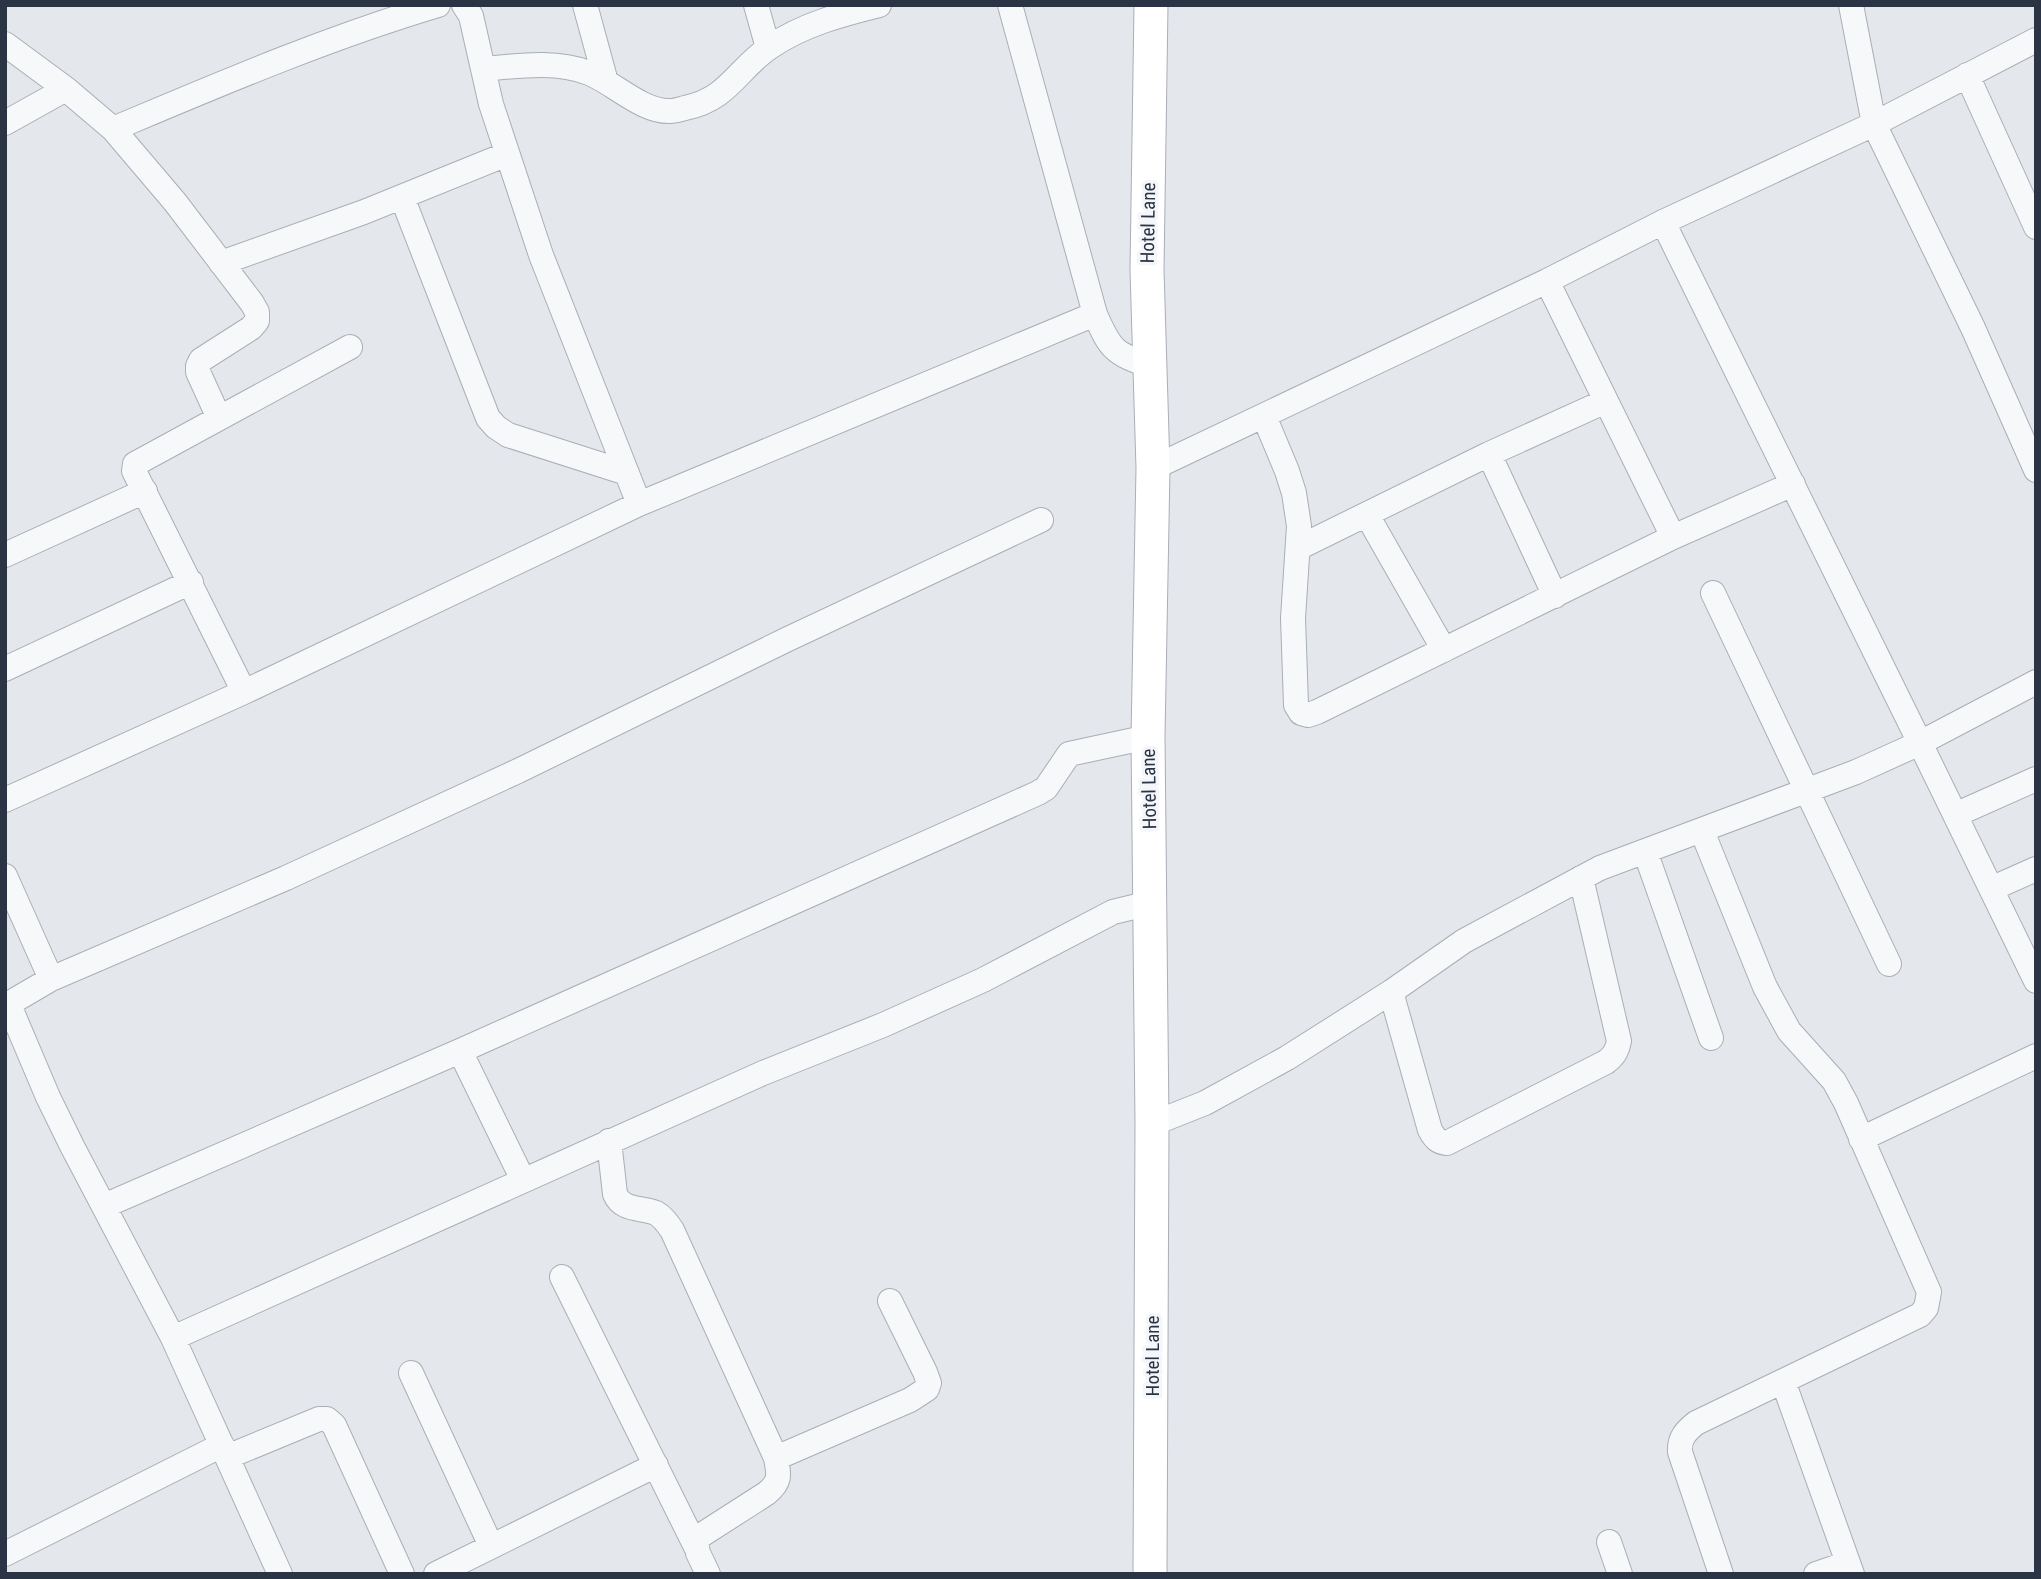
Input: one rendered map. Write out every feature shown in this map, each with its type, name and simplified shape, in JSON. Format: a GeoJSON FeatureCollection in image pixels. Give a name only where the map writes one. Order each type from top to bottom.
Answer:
{"type":"FeatureCollection","features":[{"type":"Feature","properties":{"kind":"street"},"geometry":{"type":"LineString","coordinates":[[113,129],[285,57],[438,5]]}},
{"type":"Feature","properties":{"kind":"street"},"geometry":{"type":"LineString","coordinates":[[464,5],[471,16],[491,104],[546,267],[639,504]]}},
{"type":"Feature","properties":{"kind":"street"},"geometry":{"type":"LineString","coordinates":[[585,5],[606,82]]}},
{"type":"Feature","properties":{"kind":"street"},"geometry":{"type":"LineString","coordinates":[[756,5],[768,48]]}},
{"type":"Feature","properties":{"kind":"street"},"geometry":{"type":"LineString","coordinates":[[483,69],[525,65],[559,66],[587,72],[653,108],[669,111],[696,106],[719,95],[768,48],[796,32],[879,5]]}},
{"type":"Feature","properties":{"kind":"street"},"geometry":{"type":"LineString","coordinates":[[1010,5],[1095,314],[1113,349],[1137,361]]}},
{"type":"Feature","properties":{"kind":"street","name":"Hotel Lane"},"geometry":{"type":"LineString","coordinates":[[1150,1574],[1152,1124],[1124,742],[1153,468],[1137,361],[1147,270],[1151,5]]}},
{"type":"Feature","properties":{"kind":"street"},"geometry":{"type":"LineString","coordinates":[[1851,5],[1874,124],[1973,328],[2036,470]]}},
{"type":"Feature","properties":{"kind":"street"},"geometry":{"type":"LineString","coordinates":[[1153,468],[1547,281],[1663,222],[1874,124],[2036,40]]}},
{"type":"Feature","properties":{"kind":"street"},"geometry":{"type":"LineString","coordinates":[[5,44],[66,89],[113,129],[175,202],[252,303],[257,312],[257,321],[251,328],[201,360],[198,366],[198,372],[219,418]]}},
{"type":"Feature","properties":{"kind":"street"},"geometry":{"type":"LineString","coordinates":[[1968,75],[2036,227]]}},
{"type":"Feature","properties":{"kind":"street"},"geometry":{"type":"LineString","coordinates":[[5,123],[66,89]]}},
{"type":"Feature","properties":{"kind":"street"},"geometry":{"type":"LineString","coordinates":[[221,262],[402,197],[507,154]]}},
{"type":"Feature","properties":{"kind":"street"},"geometry":{"type":"LineString","coordinates":[[402,197],[488,418],[508,435],[627,472]]}},
{"type":"Feature","properties":{"kind":"street"},"geometry":{"type":"LineString","coordinates":[[1663,222],[2036,981]]}},
{"type":"Feature","properties":{"kind":"street"},"geometry":{"type":"LineString","coordinates":[[1547,281],[1673,537]]}},
{"type":"Feature","properties":{"kind":"street"},"geometry":{"type":"LineString","coordinates":[[5,800],[244,692],[639,504],[1095,314]]}},
{"type":"Feature","properties":{"kind":"street"},"geometry":{"type":"LineString","coordinates":[[244,692],[134,471],[135,464],[351,347]]}},
{"type":"Feature","properties":{"kind":"street"},"geometry":{"type":"LineString","coordinates":[[1298,548],[1489,454],[1606,401]]}},
{"type":"Feature","properties":{"kind":"street"},"geometry":{"type":"LineString","coordinates":[[1264,416],[1294,493],[1299,526],[1293,618],[1296,705],[1301,713],[1308,715],[1673,537],[1793,484]]}},
{"type":"Feature","properties":{"kind":"street"},"geometry":{"type":"LineString","coordinates":[[1489,454],[1555,596]]}},
{"type":"Feature","properties":{"kind":"street"},"geometry":{"type":"LineString","coordinates":[[5,555],[145,491]]}},
{"type":"Feature","properties":{"kind":"street"},"geometry":{"type":"LineString","coordinates":[[1367,515],[1444,650]]}},
{"type":"Feature","properties":{"kind":"street"},"geometry":{"type":"LineString","coordinates":[[280,1574],[173,1338],[48,1097],[7,1005],[51,979],[286,878],[506,777],[788,639],[1041,520]]}},
{"type":"Feature","properties":{"kind":"street"},"geometry":{"type":"LineString","coordinates":[[5,669],[191,582]]}},
{"type":"Feature","properties":{"kind":"street"},"geometry":{"type":"LineString","coordinates":[[1713,593],[1889,964]]}},
{"type":"Feature","properties":{"kind":"street"},"geometry":{"type":"LineString","coordinates":[[1152,1124],[1205,1103],[1287,1058],[1464,942],[1600,868],[1856,772],[1920,743],[2036,682]]}},
{"type":"Feature","properties":{"kind":"street"},"geometry":{"type":"LineString","coordinates":[[104,1206],[460,1051],[1038,793],[1046,788],[1069,754],[1124,742]]}},
{"type":"Feature","properties":{"kind":"street"},"geometry":{"type":"LineString","coordinates":[[1955,815],[2036,779]]}},
{"type":"Feature","properties":{"kind":"street"},"geometry":{"type":"LineString","coordinates":[[1702,831],[1765,987],[1789,1031],[1833,1081],[1929,1292],[1926,1308],[1920,1315],[1696,1423],[1686,1432],[1680,1443],[1680,1452],[1721,1574]]}},
{"type":"Feature","properties":{"kind":"street"},"geometry":{"type":"LineString","coordinates":[[1645,851],[1711,1038]]}},
{"type":"Feature","properties":{"kind":"street"},"geometry":{"type":"LineString","coordinates":[[1991,890],[2036,869]]}},
{"type":"Feature","properties":{"kind":"street"},"geometry":{"type":"LineString","coordinates":[[5,876],[51,979]]}},
{"type":"Feature","properties":{"kind":"street"},"geometry":{"type":"LineString","coordinates":[[1391,992],[1430,1130],[1435,1139],[1441,1142],[1447,1143],[1605,1062],[1613,1057],[1619,1041],[1581,878]]}},
{"type":"Feature","properties":{"kind":"street"},"geometry":{"type":"LineString","coordinates":[[173,1338],[763,1073],[883,1025],[984,980],[1135,906]]}},
{"type":"Feature","properties":{"kind":"street"},"geometry":{"type":"LineString","coordinates":[[460,1051],[523,1180]]}},
{"type":"Feature","properties":{"kind":"street"},"geometry":{"type":"LineString","coordinates":[[1861,1139],[2036,1056]]}},
{"type":"Feature","properties":{"kind":"street"},"geometry":{"type":"LineString","coordinates":[[609,1141],[618,1201],[623,1205],[655,1213],[664,1219],[672,1230],[776,1458],[779,1473],[775,1486],[700,1536],[696,1547]]}},
{"type":"Feature","properties":{"kind":"street"},"geometry":{"type":"LineString","coordinates":[[562,1277],[708,1574]]}},
{"type":"Feature","properties":{"kind":"street"},"geometry":{"type":"LineString","coordinates":[[776,1458],[909,1400],[927,1389],[929,1383],[925,1372],[890,1301]]}},
{"type":"Feature","properties":{"kind":"street"},"geometry":{"type":"LineString","coordinates":[[411,1373],[491,1546]]}},
{"type":"Feature","properties":{"kind":"street"},"geometry":{"type":"LineString","coordinates":[[1783,1381],[1850,1569],[1816,1574]]}},
{"type":"Feature","properties":{"kind":"street"},"geometry":{"type":"LineString","coordinates":[[5,1554],[224,1451],[319,1419],[327,1419],[334,1425],[402,1574]]}},
{"type":"Feature","properties":{"kind":"street"},"geometry":{"type":"LineString","coordinates":[[436,1574],[656,1465]]}},
{"type":"Feature","properties":{"kind":"street"},"geometry":{"type":"LineString","coordinates":[[1609,1542],[1620,1574]]}}]}
